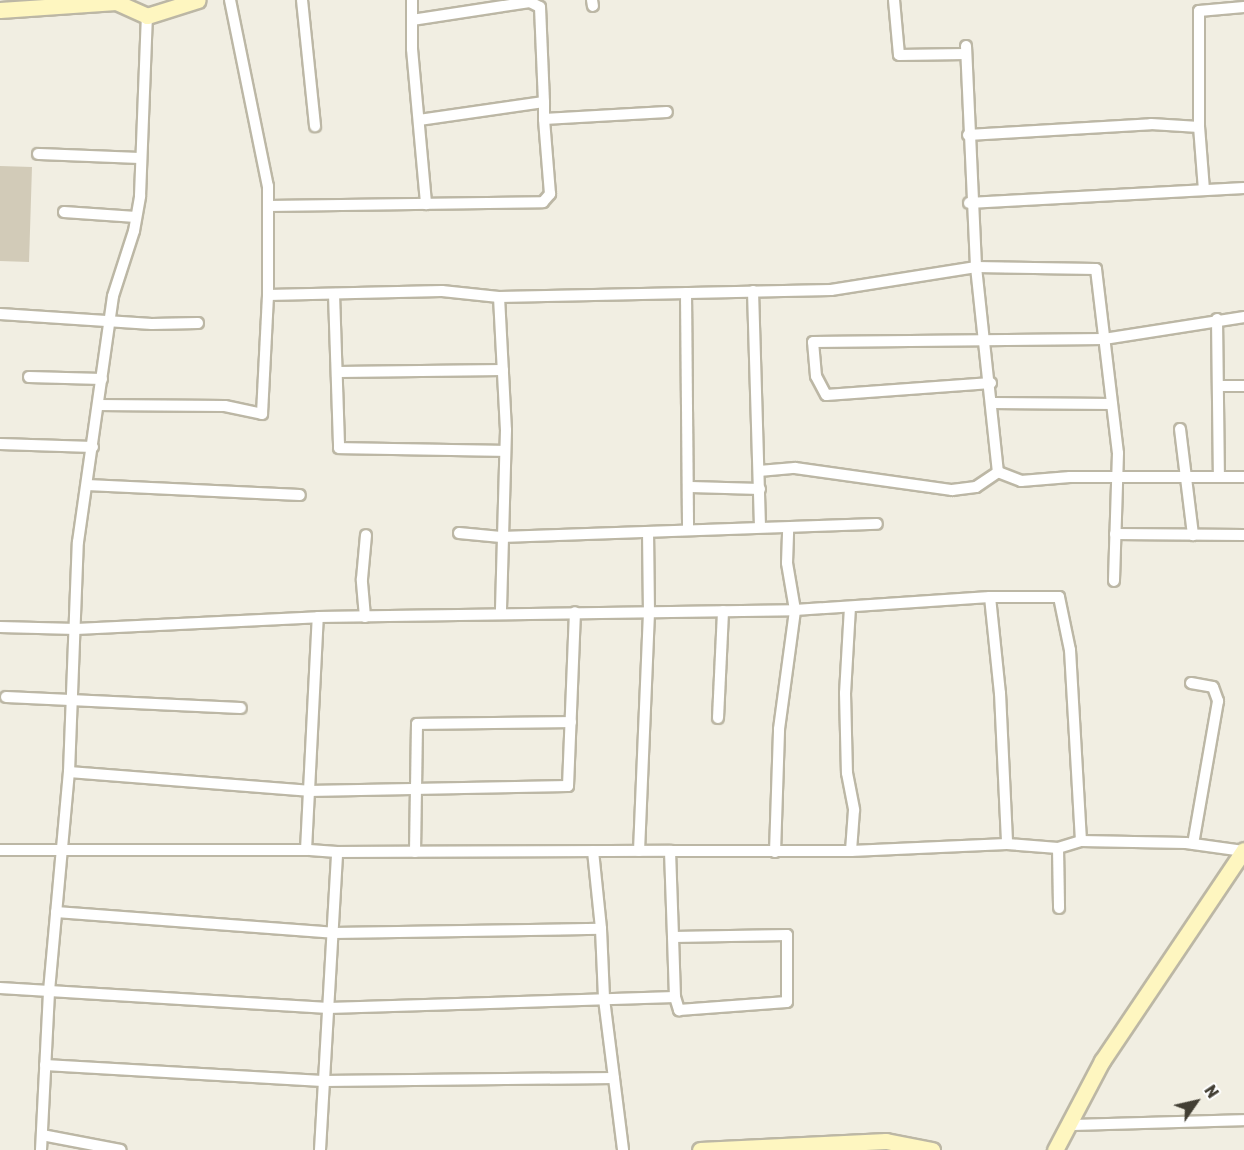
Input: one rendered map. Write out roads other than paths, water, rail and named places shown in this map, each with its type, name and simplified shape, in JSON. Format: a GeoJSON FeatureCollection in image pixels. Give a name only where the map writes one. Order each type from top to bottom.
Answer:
{"type":"FeatureCollection","features":[{"type":"Feature","properties":{"kind":"street"},"geometry":{"type":"LineString","coordinates":[[0,10],[116,2],[147,16],[198,0]]}},
{"type":"Feature","properties":{"kind":"street"},"geometry":{"type":"LineString","coordinates":[[99,405],[225,406],[262,414],[268,295],[268,186],[230,0]]}},
{"type":"Feature","properties":{"kind":"street"},"geometry":{"type":"LineString","coordinates":[[302,0],[315,126]]}},
{"type":"Feature","properties":{"kind":"street"},"geometry":{"type":"LineString","coordinates":[[412,0],[426,204]]}},
{"type":"Feature","properties":{"kind":"street"},"geometry":{"type":"LineString","coordinates":[[894,0],[899,55],[966,50],[971,203],[976,267],[987,342],[998,472]]}},
{"type":"Feature","properties":{"kind":"street"},"geometry":{"type":"LineString","coordinates":[[268,206],[543,202],[550,194],[544,119],[540,7],[530,2],[412,20]]}},
{"type":"Feature","properties":{"kind":"street"},"geometry":{"type":"LineString","coordinates":[[1204,190],[1199,127],[1199,11],[1244,7]]}},
{"type":"Feature","properties":{"kind":"street"},"geometry":{"type":"LineString","coordinates":[[41,1150],[49,992],[69,772],[78,542],[110,320],[136,217],[147,16]]}},
{"type":"Feature","properties":{"kind":"street"},"geometry":{"type":"LineString","coordinates":[[419,120],[544,102]]}},
{"type":"Feature","properties":{"kind":"street"},"geometry":{"type":"LineString","coordinates":[[544,119],[667,112]]}},
{"type":"Feature","properties":{"kind":"street"},"geometry":{"type":"LineString","coordinates":[[968,135],[1151,124],[1199,127]]}},
{"type":"Feature","properties":{"kind":"street"},"geometry":{"type":"LineString","coordinates":[[38,154],[141,158]]}},
{"type":"Feature","properties":{"kind":"street"},"geometry":{"type":"LineString","coordinates":[[971,203],[1244,188]]}},
{"type":"Feature","properties":{"kind":"street"},"geometry":{"type":"LineString","coordinates":[[64,212],[136,217]]}},
{"type":"Feature","properties":{"kind":"street"},"geometry":{"type":"LineString","coordinates":[[268,295],[442,291],[499,297],[831,290],[976,267],[1096,269],[1112,404],[1117,477],[1114,581]]}},
{"type":"Feature","properties":{"kind":"street"},"geometry":{"type":"LineString","coordinates":[[753,291],[760,526]]}},
{"type":"Feature","properties":{"kind":"street"},"geometry":{"type":"LineString","coordinates":[[686,293],[685,377],[691,488],[688,529]]}},
{"type":"Feature","properties":{"kind":"street"},"geometry":{"type":"LineString","coordinates":[[334,294],[339,372],[339,448],[505,451]]}},
{"type":"Feature","properties":{"kind":"street"},"geometry":{"type":"LineString","coordinates":[[499,297],[505,451],[501,537],[501,614]]}},
{"type":"Feature","properties":{"kind":"street"},"geometry":{"type":"LineString","coordinates":[[0,314],[198,323]]}},
{"type":"Feature","properties":{"kind":"street"},"geometry":{"type":"LineString","coordinates":[[991,383],[826,395],[816,376],[813,342],[928,338],[987,342],[1104,339],[1217,319],[1244,317]]}},
{"type":"Feature","properties":{"kind":"street"},"geometry":{"type":"LineString","coordinates":[[1217,319],[1220,386],[1219,477]]}},
{"type":"Feature","properties":{"kind":"street"},"geometry":{"type":"LineString","coordinates":[[339,372],[503,370]]}},
{"type":"Feature","properties":{"kind":"street"},"geometry":{"type":"LineString","coordinates":[[29,377],[102,379]]}},
{"type":"Feature","properties":{"kind":"street"},"geometry":{"type":"LineString","coordinates":[[1220,386],[1244,386]]}},
{"type":"Feature","properties":{"kind":"street"},"geometry":{"type":"LineString","coordinates":[[992,403],[1112,404]]}},
{"type":"Feature","properties":{"kind":"street"},"geometry":{"type":"LineString","coordinates":[[1180,429],[1193,534]]}},
{"type":"Feature","properties":{"kind":"street"},"geometry":{"type":"LineString","coordinates":[[0,444],[93,447]]}},
{"type":"Feature","properties":{"kind":"street"},"geometry":{"type":"LineString","coordinates":[[759,471],[795,468],[952,490],[976,487],[998,472]]}},
{"type":"Feature","properties":{"kind":"street"},"geometry":{"type":"LineString","coordinates":[[998,472],[1021,482],[1117,477],[1244,477]]}},
{"type":"Feature","properties":{"kind":"street"},"geometry":{"type":"LineString","coordinates":[[87,485],[300,495]]}},
{"type":"Feature","properties":{"kind":"street"},"geometry":{"type":"LineString","coordinates":[[691,488],[760,489]]}},
{"type":"Feature","properties":{"kind":"street"},"geometry":{"type":"LineString","coordinates":[[459,532],[501,537],[688,529],[729,531],[760,526],[788,530],[877,524]]}},
{"type":"Feature","properties":{"kind":"street"},"geometry":{"type":"LineString","coordinates":[[775,852],[779,729],[795,610],[787,563],[788,530]]}},
{"type":"Feature","properties":{"kind":"street"},"geometry":{"type":"LineString","coordinates":[[639,851],[649,613],[648,532]]}},
{"type":"Feature","properties":{"kind":"street"},"geometry":{"type":"LineString","coordinates":[[1115,534],[1244,535]]}},
{"type":"Feature","properties":{"kind":"street"},"geometry":{"type":"LineString","coordinates":[[365,617],[362,579],[366,535]]}},
{"type":"Feature","properties":{"kind":"street"},"geometry":{"type":"LineString","coordinates":[[0,627],[76,629],[318,616],[795,610],[990,597],[1059,597],[1064,609],[1070,650],[1082,841]]}},
{"type":"Feature","properties":{"kind":"street"},"geometry":{"type":"LineString","coordinates":[[990,597],[1000,693],[1006,844]]}},
{"type":"Feature","properties":{"kind":"street"},"geometry":{"type":"LineString","coordinates":[[850,607],[845,693],[847,773],[854,810],[851,850]]}},
{"type":"Feature","properties":{"kind":"street"},"geometry":{"type":"LineString","coordinates":[[718,718],[723,611]]}},
{"type":"Feature","properties":{"kind":"street"},"geometry":{"type":"LineString","coordinates":[[69,772],[308,790],[415,791],[568,786],[575,612]]}},
{"type":"Feature","properties":{"kind":"street"},"geometry":{"type":"LineString","coordinates":[[306,850],[318,616]]}},
{"type":"Feature","properties":{"kind":"street"},"geometry":{"type":"LineString","coordinates":[[1191,683],[1213,687],[1218,701],[1193,844]]}},
{"type":"Feature","properties":{"kind":"street"},"geometry":{"type":"LineString","coordinates":[[6,698],[73,699],[241,708]]}},
{"type":"Feature","properties":{"kind":"street"},"geometry":{"type":"LineString","coordinates":[[415,852],[417,724],[571,722]]}},
{"type":"Feature","properties":{"kind":"street"},"geometry":{"type":"LineString","coordinates":[[0,850],[62,848],[337,852],[670,850],[775,852],[1006,844],[1058,848],[1082,841],[1193,844],[1244,850],[1102,1061],[1055,1150]]}},
{"type":"Feature","properties":{"kind":"street"},"geometry":{"type":"LineString","coordinates":[[1058,848],[1059,908]]}},
{"type":"Feature","properties":{"kind":"street"},"geometry":{"type":"LineString","coordinates":[[670,850],[675,997],[679,1010],[787,1002],[787,935],[673,937]]}},
{"type":"Feature","properties":{"kind":"street"},"geometry":{"type":"LineString","coordinates":[[593,851],[601,929],[604,999],[623,1150]]}},
{"type":"Feature","properties":{"kind":"street"},"geometry":{"type":"LineString","coordinates":[[320,1150],[337,852]]}},
{"type":"Feature","properties":{"kind":"street"},"geometry":{"type":"LineString","coordinates":[[56,912],[333,933],[601,929]]}},
{"type":"Feature","properties":{"kind":"street"},"geometry":{"type":"LineString","coordinates":[[0,988],[328,1008],[675,997]]}},
{"type":"Feature","properties":{"kind":"street"},"geometry":{"type":"LineString","coordinates":[[45,1065],[323,1081],[614,1078]]}},
{"type":"Feature","properties":{"kind":"street"},"geometry":{"type":"LineString","coordinates":[[1069,1125],[1244,1120]]}},
{"type":"Feature","properties":{"kind":"street"},"geometry":{"type":"LineString","coordinates":[[42,1135],[121,1150]]}},
{"type":"Feature","properties":{"kind":"street"},"geometry":{"type":"LineString","coordinates":[[700,1150],[901,1148],[932,1150]]}}]}
